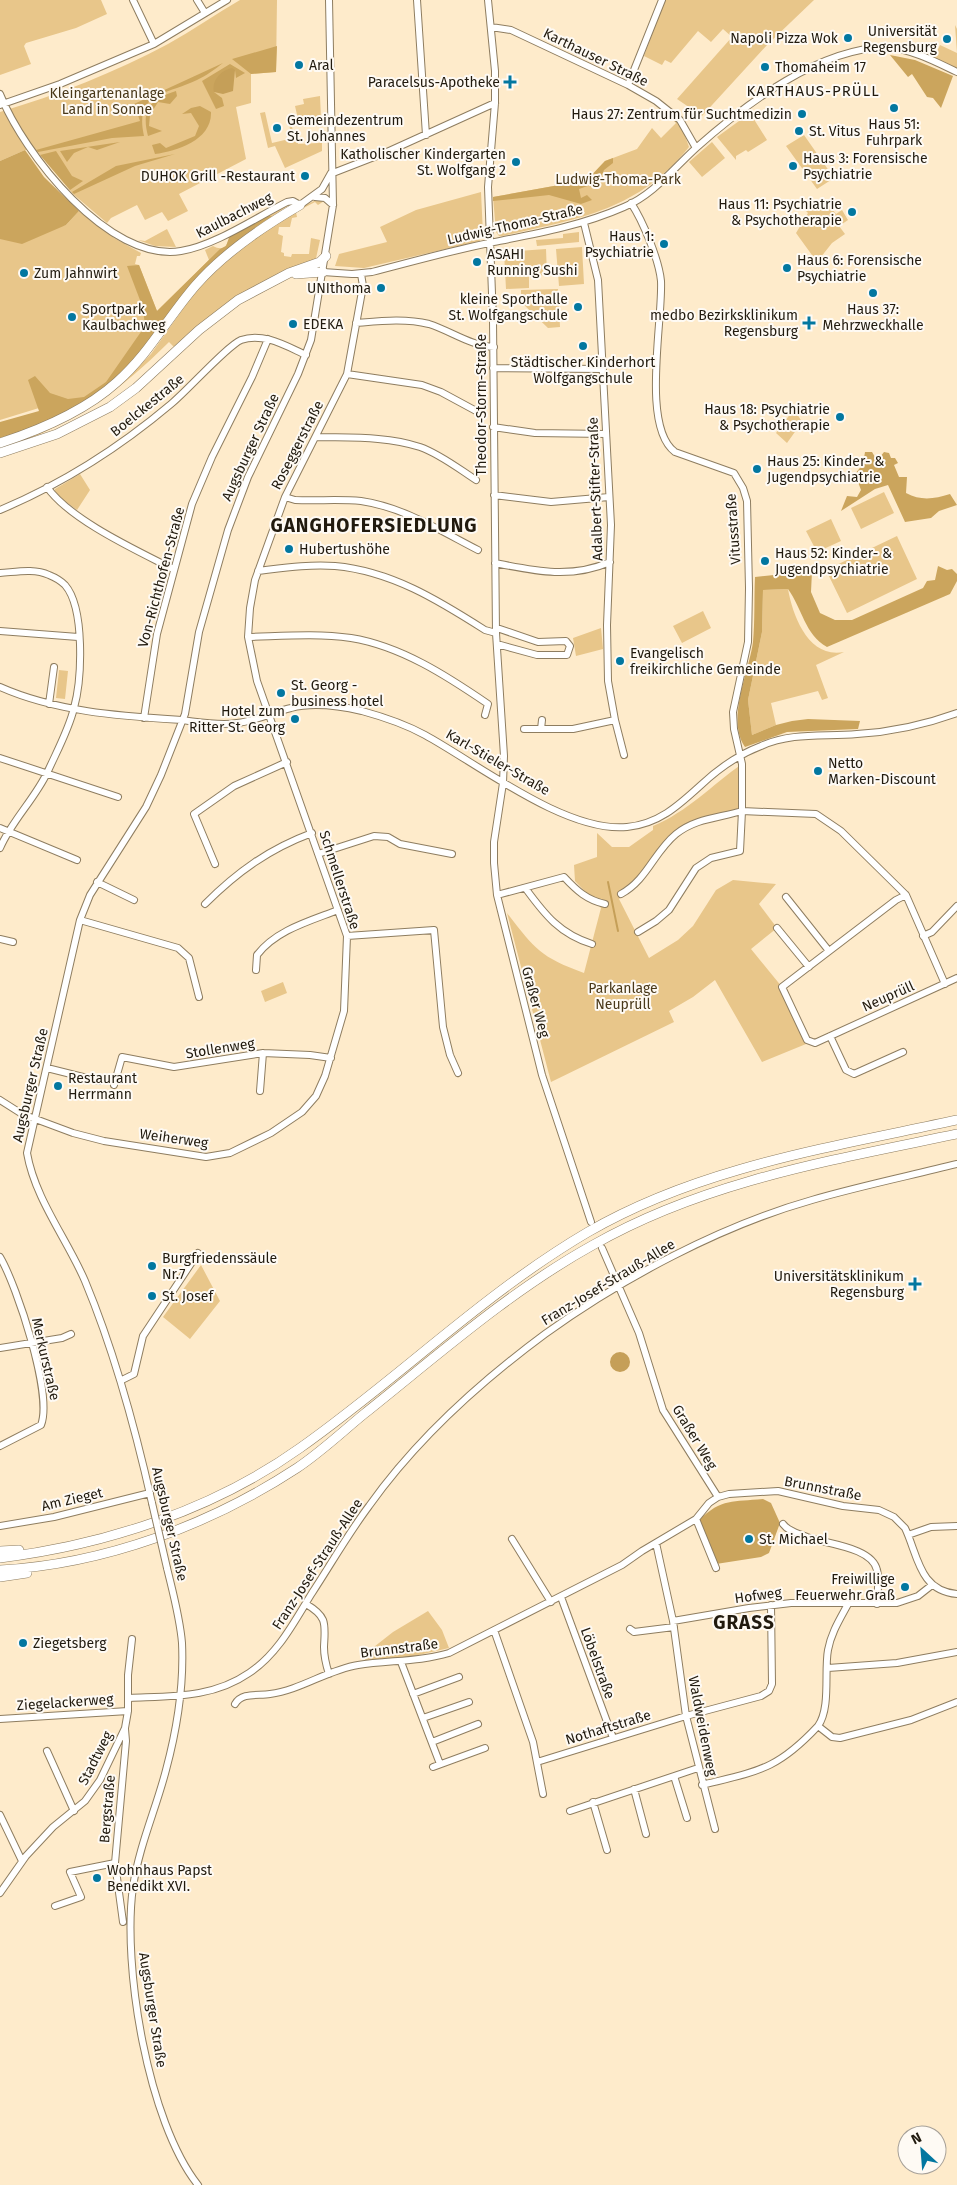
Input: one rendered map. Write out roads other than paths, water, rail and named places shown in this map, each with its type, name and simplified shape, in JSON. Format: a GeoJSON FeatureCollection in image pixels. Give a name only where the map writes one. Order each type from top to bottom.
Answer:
{"type":"FeatureCollection","features":[{"type":"Feature","properties":{"kind":"highway"},"geometry":{"type":"LineString","coordinates":[[0,443],[50,424],[92,400],[115,384],[148,351],[184,300],[217,263],[259,230],[300,205]]}},
{"type":"Feature","properties":{"kind":"highway"},"geometry":{"type":"LineString","coordinates":[[0,453],[57,434],[110,407],[136,388],[218,315],[246,295],[281,277],[317,264],[326,256]]}},
{"type":"Feature","properties":{"kind":"highway"},"geometry":{"type":"LineString","coordinates":[[281,277],[323,272]]}},
{"type":"Feature","properties":{"kind":"highway"},"geometry":{"type":"LineString","coordinates":[[0,1558],[54,1550],[124,1533],[169,1517],[244,1482],[298,1450],[394,1377],[513,1281],[560,1248],[616,1217],[688,1186],[747,1168],[957,1120]]}},
{"type":"Feature","properties":{"kind":"highway"},"geometry":{"type":"LineString","coordinates":[[0,1570],[85,1558],[156,1537],[204,1520],[249,1496],[298,1467],[522,1290],[569,1259],[624,1228],[695,1198],[770,1175],[957,1134]]}},
{"type":"Feature","properties":{"kind":"highway"},"geometry":{"type":"LineString","coordinates":[[0,1551],[35,1548],[54,1550]]}},
{"type":"Feature","properties":{"kind":"highway"},"geometry":{"type":"LineString","coordinates":[[0,1577],[34,1572],[43,1565]]}},
{"type":"Feature","properties":{"kind":"street"},"geometry":{"type":"LineString","coordinates":[[133,0],[154,44]]}},
{"type":"Feature","properties":{"kind":"street"},"geometry":{"type":"LineString","coordinates":[[197,0],[205,13]]}},
{"type":"Feature","properties":{"kind":"street"},"geometry":{"type":"LineString","coordinates":[[2,104],[60,84],[154,44],[227,0]]}},
{"type":"Feature","properties":{"kind":"street","name":"Augsburger Straße"},"geometry":{"type":"LineString","coordinates":[[198,2185],[180,2159],[158,2105],[148,2066],[131,1955],[133,1886],[142,1842],[166,1771],[180,1696],[182,1642],[150,1493],[122,1380],[84,1279],[34,1182],[27,1154],[80,920],[97,882],[146,806],[161,775],[183,720],[188,702],[199,632],[228,530],[248,477],[306,355],[315,325],[333,205],[329,0]]}},
{"type":"Feature","properties":{"kind":"street"},"geometry":{"type":"LineString","coordinates":[[416,0],[426,135]]}},
{"type":"Feature","properties":{"kind":"street"},"geometry":{"type":"LineString","coordinates":[[488,0],[491,27]]}},
{"type":"Feature","properties":{"kind":"street"},"geometry":{"type":"LineString","coordinates":[[628,85],[662,0]]}},
{"type":"Feature","properties":{"kind":"street","name":"Karthauser Straße"},"geometry":{"type":"LineString","coordinates":[[491,27],[511,30],[628,85],[656,101],[680,120],[696,148]]}},
{"type":"Feature","properties":{"kind":"street","name":"Theodor-Storm-Straße"},"geometry":{"type":"LineString","coordinates":[[491,27],[495,103],[488,188],[494,348],[493,426],[497,644],[504,724],[503,783]]}},
{"type":"Feature","properties":{"kind":"street","name":"Ludwig-Thoma-Straße"},"geometry":{"type":"LineString","coordinates":[[323,272],[361,274],[584,223],[631,203],[650,191],[696,148],[741,112],[807,69],[839,56],[871,49],[900,49],[957,72]]}},
{"type":"Feature","properties":{"kind":"street","name":"Kaulbachweg"},"geometry":{"type":"LineString","coordinates":[[0,94],[2,104],[52,179],[89,214],[119,235],[144,248],[168,252],[194,249],[288,202],[293,201],[300,205]]}},
{"type":"Feature","properties":{"kind":"street"},"geometry":{"type":"LineString","coordinates":[[333,173],[426,135],[495,103]]}},
{"type":"Feature","properties":{"kind":"street"},"geometry":{"type":"LineString","coordinates":[[300,205],[313,198],[328,181],[333,165]]}},
{"type":"Feature","properties":{"kind":"street"},"geometry":{"type":"LineString","coordinates":[[313,198],[322,197],[333,205]]}},
{"type":"Feature","properties":{"kind":"street","name":"Vitusstraße"},"geometry":{"type":"LineString","coordinates":[[631,203],[645,230],[660,277],[656,402],[662,432],[675,452],[734,473],[746,495],[749,633],[746,657],[733,712],[734,729],[741,756],[742,811],[740,851],[711,858],[696,868],[669,910],[638,932]]}},
{"type":"Feature","properties":{"kind":"street","name":"Adalbert-Stifter-Straße"},"geometry":{"type":"LineString","coordinates":[[584,223],[598,280],[603,369],[611,525],[607,625],[608,681],[624,755]]}},
{"type":"Feature","properties":{"kind":"street","name":"Roseggerstraße"},"geometry":{"type":"LineString","coordinates":[[270,714],[253,665],[248,637],[250,608],[258,571],[285,497],[347,374],[363,286],[361,274]]}},
{"type":"Feature","properties":{"kind":"street"},"geometry":{"type":"LineString","coordinates":[[356,323],[387,321],[419,322],[452,332],[480,347],[494,348]]}},
{"type":"Feature","properties":{"kind":"street","name":"Boelckestraße"},"geometry":{"type":"LineString","coordinates":[[0,510],[47,487],[134,435],[178,398],[240,341],[258,337],[268,339],[306,355]]}},
{"type":"Feature","properties":{"kind":"street","name":"Von-Richthofen-Straße"},"geometry":{"type":"LineString","coordinates":[[144,718],[157,634],[192,504],[268,339]]}},
{"type":"Feature","properties":{"kind":"street"},"geometry":{"type":"LineString","coordinates":[[493,368],[603,369]]}},
{"type":"Feature","properties":{"kind":"street"},"geometry":{"type":"LineString","coordinates":[[347,374],[422,385],[442,392],[478,412]]}},
{"type":"Feature","properties":{"kind":"street"},"geometry":{"type":"LineString","coordinates":[[493,426],[535,434],[606,434]]}},
{"type":"Feature","properties":{"kind":"street"},"geometry":{"type":"LineString","coordinates":[[316,437],[374,438],[419,447],[445,460],[476,480]]}},
{"type":"Feature","properties":{"kind":"street"},"geometry":{"type":"LineString","coordinates":[[47,487],[64,505],[112,537],[173,569]]}},
{"type":"Feature","properties":{"kind":"street"},"geometry":{"type":"LineString","coordinates":[[494,495],[551,502],[609,497]]}},
{"type":"Feature","properties":{"kind":"street"},"geometry":{"type":"LineString","coordinates":[[285,497],[295,500],[361,501],[420,520],[478,550]]}},
{"type":"Feature","properties":{"kind":"street"},"geometry":{"type":"LineString","coordinates":[[496,563],[530,571],[554,573],[590,568],[610,562]]}},
{"type":"Feature","properties":{"kind":"street"},"geometry":{"type":"LineString","coordinates":[[258,571],[317,565],[364,570],[411,587],[485,630],[497,630],[538,642],[566,642],[570,646],[570,652],[567,655],[541,656],[497,644]]}},
{"type":"Feature","properties":{"kind":"street"},"geometry":{"type":"LineString","coordinates":[[0,573],[37,571],[47,574],[65,586],[75,608],[79,662],[74,708],[47,773],[7,831],[0,848]]}},
{"type":"Feature","properties":{"kind":"street"},"geometry":{"type":"LineString","coordinates":[[0,631],[78,637]]}},
{"type":"Feature","properties":{"kind":"street"},"geometry":{"type":"LineString","coordinates":[[248,637],[326,635],[380,646],[424,665],[472,693],[488,704],[484,715]]}},
{"type":"Feature","properties":{"kind":"street"},"geometry":{"type":"LineString","coordinates":[[50,704],[54,667]]}},
{"type":"Feature","properties":{"kind":"street","name":"Karl-Stieler-Straße"},"geometry":{"type":"LineString","coordinates":[[0,687],[50,704],[144,718],[237,723],[293,707],[324,706],[358,710],[384,717],[422,733],[503,783],[588,823],[630,827],[653,820],[676,808],[708,779],[741,756],[761,745],[785,738],[913,727],[957,713]]}},
{"type":"Feature","properties":{"kind":"street","name":"Schmellerstraße"},"geometry":{"type":"LineString","coordinates":[[270,714],[347,936],[344,1011],[331,1058]]}},
{"type":"Feature","properties":{"kind":"street"},"geometry":{"type":"LineString","coordinates":[[541,730],[542,720]]}},
{"type":"Feature","properties":{"kind":"street"},"geometry":{"type":"LineString","coordinates":[[524,729],[573,729],[615,720]]}},
{"type":"Feature","properties":{"kind":"street"},"geometry":{"type":"LineString","coordinates":[[0,758],[118,797]]}},
{"type":"Feature","properties":{"kind":"street"},"geometry":{"type":"LineString","coordinates":[[215,864],[194,814],[234,786],[287,762]]}},
{"type":"Feature","properties":{"kind":"street","name":"Graßer Weg"},"geometry":{"type":"LineString","coordinates":[[503,783],[494,842],[496,895],[542,1074],[591,1222]]}},
{"type":"Feature","properties":{"kind":"street"},"geometry":{"type":"LineString","coordinates":[[621,894],[640,881],[660,852],[677,833],[703,819],[742,811],[816,814],[841,831],[906,895],[945,984]]}},
{"type":"Feature","properties":{"kind":"street"},"geometry":{"type":"LineString","coordinates":[[0,828],[76,860]]}},
{"type":"Feature","properties":{"kind":"street"},"geometry":{"type":"LineString","coordinates":[[205,904],[225,884],[255,861],[292,841],[312,833]]}},
{"type":"Feature","properties":{"kind":"street"},"geometry":{"type":"LineString","coordinates":[[318,854],[374,836],[388,837],[400,844],[452,854]]}},
{"type":"Feature","properties":{"kind":"street"},"geometry":{"type":"LineString","coordinates":[[496,895],[526,889],[564,877],[577,891],[592,901],[605,904]]}},
{"type":"Feature","properties":{"kind":"street"},"geometry":{"type":"LineString","coordinates":[[97,882],[134,900]]}},
{"type":"Feature","properties":{"kind":"street"},"geometry":{"type":"LineString","coordinates":[[526,889],[541,910],[562,932],[592,944]]}},
{"type":"Feature","properties":{"kind":"street"},"geometry":{"type":"LineString","coordinates":[[777,928],[809,967],[906,895]]}},
{"type":"Feature","properties":{"kind":"street"},"geometry":{"type":"LineString","coordinates":[[786,896],[829,951]]}},
{"type":"Feature","properties":{"kind":"street"},"geometry":{"type":"LineString","coordinates":[[923,936],[932,932],[957,906]]}},
{"type":"Feature","properties":{"kind":"street"},"geometry":{"type":"LineString","coordinates":[[256,970],[257,955],[270,941],[282,933],[338,910]]}},
{"type":"Feature","properties":{"kind":"street"},"geometry":{"type":"LineString","coordinates":[[80,920],[178,948],[188,958],[199,997]]}},
{"type":"Feature","properties":{"kind":"street"},"geometry":{"type":"LineString","coordinates":[[347,936],[434,930],[443,1028],[450,1055],[458,1073]]}},
{"type":"Feature","properties":{"kind":"street"},"geometry":{"type":"LineString","coordinates":[[0,939],[13,942]]}},
{"type":"Feature","properties":{"kind":"street","name":"Neuprüll"},"geometry":{"type":"LineString","coordinates":[[809,967],[782,986],[807,1040],[814,1043],[957,978]]}},
{"type":"Feature","properties":{"kind":"street"},"geometry":{"type":"LineString","coordinates":[[830,1036],[846,1070],[854,1074],[904,1052]]}},
{"type":"Feature","properties":{"kind":"street","name":"Stollenweg"},"geometry":{"type":"LineString","coordinates":[[114,1085],[122,1057],[174,1067],[263,1053],[285,1053],[331,1058]]}},
{"type":"Feature","properties":{"kind":"street","name":"Stollenweg"},"geometry":{"type":"LineString","coordinates":[[260,1091],[263,1053]]}},
{"type":"Feature","properties":{"kind":"street","name":"Weiherweg"},"geometry":{"type":"LineString","coordinates":[[0,1100],[13,1109],[34,1118],[73,1133],[104,1141],[206,1157],[218,1156],[230,1153],[257,1140],[302,1112],[316,1096],[331,1058]]}},
{"type":"Feature","properties":{"kind":"street"},"geometry":{"type":"LineString","coordinates":[[47,1068],[99,1081]]}},
{"type":"Feature","properties":{"kind":"street","name":"Franz-Josef-Strauß-Allee"},"geometry":{"type":"LineString","coordinates":[[180,1696],[219,1688],[240,1679],[261,1665],[275,1650],[370,1505],[442,1421],[495,1373],[547,1333],[619,1287],[688,1250],[770,1214],[812,1200],[957,1164]]}},
{"type":"Feature","properties":{"kind":"street","name":"Graßer Weg"},"geometry":{"type":"LineString","coordinates":[[602,1248],[639,1334],[663,1410],[718,1497]]}},
{"type":"Feature","properties":{"kind":"street"},"geometry":{"type":"LineString","coordinates":[[122,1380],[134,1374],[143,1336],[198,1253]]}},
{"type":"Feature","properties":{"kind":"street","name":"Merkurstraße"},"geometry":{"type":"LineString","coordinates":[[0,1257],[3,1270],[20,1304],[31,1342],[45,1410],[41,1425],[0,1446]]}},
{"type":"Feature","properties":{"kind":"street"},"geometry":{"type":"LineString","coordinates":[[0,1348],[62,1338],[71,1334]]}},
{"type":"Feature","properties":{"kind":"street","name":"Brunnstraße"},"geometry":{"type":"LineString","coordinates":[[235,1704],[243,1696],[271,1694],[297,1688],[329,1674],[358,1665],[432,1658],[449,1653],[616,1568],[696,1519],[709,1503],[718,1497],[729,1494],[778,1491],[843,1506],[879,1510],[900,1521],[908,1535],[921,1571],[932,1585]]}},
{"type":"Feature","properties":{"kind":"street","name":"Am Zieget"},"geometry":{"type":"LineString","coordinates":[[0,1526],[54,1517],[150,1493]]}},
{"type":"Feature","properties":{"kind":"street"},"geometry":{"type":"LineString","coordinates":[[696,1519],[716,1568]]}},
{"type":"Feature","properties":{"kind":"street"},"geometry":{"type":"LineString","coordinates":[[783,1524],[790,1531],[820,1542],[854,1550],[870,1558],[878,1571],[877,1604]]}},
{"type":"Feature","properties":{"kind":"street"},"geometry":{"type":"LineString","coordinates":[[908,1535],[931,1527],[957,1526]]}},
{"type":"Feature","properties":{"kind":"street"},"geometry":{"type":"LineString","coordinates":[[512,1540],[551,1602]]}},
{"type":"Feature","properties":{"kind":"street","name":"Waldweidenweg"},"geometry":{"type":"LineString","coordinates":[[656,1543],[673,1624],[686,1716],[702,1786],[715,1829]]}},
{"type":"Feature","properties":{"kind":"street"},"geometry":{"type":"LineString","coordinates":[[932,1585],[944,1592],[957,1594]]}},
{"type":"Feature","properties":{"kind":"street","name":"Hofweg"},"geometry":{"type":"LineString","coordinates":[[673,1624],[771,1605],[819,1602],[848,1604],[897,1603],[918,1596],[932,1585]]}},
{"type":"Feature","properties":{"kind":"street","name":"Löbelstraße"},"geometry":{"type":"LineString","coordinates":[[561,1597],[613,1738]]}},
{"type":"Feature","properties":{"kind":"street"},"geometry":{"type":"LineString","coordinates":[[306,1604],[317,1611],[324,1622],[325,1660],[329,1674]]}},
{"type":"Feature","properties":{"kind":"street"},"geometry":{"type":"LineString","coordinates":[[702,1786],[751,1773],[779,1762],[818,1726],[823,1710],[828,1668],[827,1652],[830,1639],[848,1604]]}},
{"type":"Feature","properties":{"kind":"street","name":"Nothaftstraße"},"geometry":{"type":"LineString","coordinates":[[537,1762],[686,1716],[762,1696],[769,1691],[772,1684],[771,1605]]}},
{"type":"Feature","properties":{"kind":"street"},"geometry":{"type":"LineString","coordinates":[[630,1629],[634,1632],[673,1624]]}},
{"type":"Feature","properties":{"kind":"street"},"geometry":{"type":"LineString","coordinates":[[494,1630],[533,1742],[543,1794]]}},
{"type":"Feature","properties":{"kind":"street"},"geometry":{"type":"LineString","coordinates":[[130,1698],[128,1675],[132,1639]]}},
{"type":"Feature","properties":{"kind":"street"},"geometry":{"type":"LineString","coordinates":[[828,1668],[897,1663],[957,1652]]}},
{"type":"Feature","properties":{"kind":"street"},"geometry":{"type":"LineString","coordinates":[[401,1662],[440,1764]]}},
{"type":"Feature","properties":{"kind":"street"},"geometry":{"type":"LineString","coordinates":[[413,1694],[459,1677]]}},
{"type":"Feature","properties":{"kind":"street","name":"Ziegelackerweg"},"geometry":{"type":"LineString","coordinates":[[0,1719],[128,1711],[130,1698],[180,1696]]}},
{"type":"Feature","properties":{"kind":"street"},"geometry":{"type":"LineString","coordinates":[[423,1718],[469,1702]]}},
{"type":"Feature","properties":{"kind":"street"},"geometry":{"type":"LineString","coordinates":[[818,1726],[832,1737],[840,1738],[911,1720],[957,1702]]}},
{"type":"Feature","properties":{"kind":"street","name":"Stadtweg"},"geometry":{"type":"LineString","coordinates":[[0,1893],[22,1862],[53,1827],[93,1793],[125,1728],[128,1711]]}},
{"type":"Feature","properties":{"kind":"street"},"geometry":{"type":"LineString","coordinates":[[432,1742],[478,1724]]}},
{"type":"Feature","properties":{"kind":"street","name":"Bergstraße"},"geometry":{"type":"LineString","coordinates":[[123,1922],[115,1862],[126,1741],[125,1728]]}},
{"type":"Feature","properties":{"kind":"street"},"geometry":{"type":"LineString","coordinates":[[432,1767],[485,1748]]}},
{"type":"Feature","properties":{"kind":"street","name":"Stadtweg"},"geometry":{"type":"LineString","coordinates":[[47,1751],[74,1811]]}},
{"type":"Feature","properties":{"kind":"street"},"geometry":{"type":"LineString","coordinates":[[570,1811],[698,1768]]}},
{"type":"Feature","properties":{"kind":"street"},"geometry":{"type":"LineString","coordinates":[[674,1776],[687,1818]]}},
{"type":"Feature","properties":{"kind":"street"},"geometry":{"type":"LineString","coordinates":[[634,1789],[646,1834]]}},
{"type":"Feature","properties":{"kind":"street"},"geometry":{"type":"LineString","coordinates":[[593,1802],[607,1850]]}},
{"type":"Feature","properties":{"kind":"street"},"geometry":{"type":"LineString","coordinates":[[0,1815],[22,1862]]}},
{"type":"Feature","properties":{"kind":"street"},"geometry":{"type":"LineString","coordinates":[[55,1906],[81,1897],[70,1872],[115,1862]]}},
{"type":"Feature","properties":{"kind":"waterway"},"geometry":{"type":"LineString","coordinates":[[608,882],[618,931]]}},
{"type":"Feature","properties":{"kind":"place","name":"Napoli Pizza Wok"},"geometry":{"type":"Point","coordinates":[848,38]}},
{"type":"Feature","properties":{"kind":"place","name":"Universität Regensburg"},"geometry":{"type":"Point","coordinates":[947,39]}},
{"type":"Feature","properties":{"kind":"place","name":"Aral"},"geometry":{"type":"Point","coordinates":[299,65]}},
{"type":"Feature","properties":{"kind":"place","name":"Thomaheim 17"},"geometry":{"type":"Point","coordinates":[765,67]}},
{"type":"Feature","properties":{"kind":"place","name":"Paracelsus-Apotheke"},"geometry":{"type":"Point","coordinates":[510,82]}},
{"type":"Feature","properties":{"kind":"place","name":"Haus 51: Fuhrpark"},"geometry":{"type":"Point","coordinates":[894,108]}},
{"type":"Feature","properties":{"kind":"place","name":"Haus 27: Zentrum für Suchtmedizin"},"geometry":{"type":"Point","coordinates":[802,114]}},
{"type":"Feature","properties":{"kind":"place","name":"Gemeindezentrum St. Johannes"},"geometry":{"type":"Point","coordinates":[277,128]}},
{"type":"Feature","properties":{"kind":"place","name":"St. Vitus"},"geometry":{"type":"Point","coordinates":[799,131]}},
{"type":"Feature","properties":{"kind":"place","name":"Katholischer Kindergarten St. Wolfgang 2"},"geometry":{"type":"Point","coordinates":[516,162]}},
{"type":"Feature","properties":{"kind":"place","name":"Haus 3: Forensische Psychiatrie"},"geometry":{"type":"Point","coordinates":[793,166]}},
{"type":"Feature","properties":{"kind":"place","name":"DUHOK Grill -Restaurant"},"geometry":{"type":"Point","coordinates":[305,176]}},
{"type":"Feature","properties":{"kind":"place","name":"Haus 11: Psychiatrie & Psychotherapie"},"geometry":{"type":"Point","coordinates":[852,212]}},
{"type":"Feature","properties":{"kind":"place","name":"Haus 1: Psychiatrie"},"geometry":{"type":"Point","coordinates":[664,244]}},
{"type":"Feature","properties":{"kind":"place","name":"ASAHI Running Sushi"},"geometry":{"type":"Point","coordinates":[477,262]}},
{"type":"Feature","properties":{"kind":"place","name":"Haus 6: Forensische Psychiatrie"},"geometry":{"type":"Point","coordinates":[787,268]}},
{"type":"Feature","properties":{"kind":"place","name":"Zum Jahnwirt"},"geometry":{"type":"Point","coordinates":[24,273]}},
{"type":"Feature","properties":{"kind":"place","name":"UNIthoma"},"geometry":{"type":"Point","coordinates":[381,288]}},
{"type":"Feature","properties":{"kind":"place","name":"Haus 37: Mehrzweckhalle"},"geometry":{"type":"Point","coordinates":[873,293]}},
{"type":"Feature","properties":{"kind":"place","name":"kleine Sporthalle St. Wolfgangschule"},"geometry":{"type":"Point","coordinates":[578,307]}},
{"type":"Feature","properties":{"kind":"place","name":"Sportpark Kaulbachweg"},"geometry":{"type":"Point","coordinates":[72,317]}},
{"type":"Feature","properties":{"kind":"place","name":"medbo Bezirksklinikum Regensburg"},"geometry":{"type":"Point","coordinates":[809,323]}},
{"type":"Feature","properties":{"kind":"place","name":"EDEKA"},"geometry":{"type":"Point","coordinates":[293,324]}},
{"type":"Feature","properties":{"kind":"place","name":"Städtischer Kinderhort Wolfgangschule"},"geometry":{"type":"Point","coordinates":[583,346]}},
{"type":"Feature","properties":{"kind":"place","name":"Haus 18: Psychiatrie & Psychotherapie"},"geometry":{"type":"Point","coordinates":[840,417]}},
{"type":"Feature","properties":{"kind":"place","name":"Haus 25: Kinder- & Jugendpsychiatrie"},"geometry":{"type":"Point","coordinates":[757,469]}},
{"type":"Feature","properties":{"kind":"place","name":"Hubertushöhe"},"geometry":{"type":"Point","coordinates":[289,549]}},
{"type":"Feature","properties":{"kind":"place","name":"Haus 52: Kinder- & Jugendpsychiatrie"},"geometry":{"type":"Point","coordinates":[765,561]}},
{"type":"Feature","properties":{"kind":"place","name":"Evangelisch freikirchliche Gemeinde"},"geometry":{"type":"Point","coordinates":[620,661]}},
{"type":"Feature","properties":{"kind":"place","name":"St. Georg - business hotel"},"geometry":{"type":"Point","coordinates":[281,693]}},
{"type":"Feature","properties":{"kind":"place","name":"Hotel zum Ritter St. Georg"},"geometry":{"type":"Point","coordinates":[295,719]}},
{"type":"Feature","properties":{"kind":"place","name":"Netto Marken-Discount"},"geometry":{"type":"Point","coordinates":[818,771]}},
{"type":"Feature","properties":{"kind":"place","name":"Restaurant Herrmann"},"geometry":{"type":"Point","coordinates":[58,1086]}},
{"type":"Feature","properties":{"kind":"place","name":"Burgfriedenssäule Nr.7"},"geometry":{"type":"Point","coordinates":[152,1266]}},
{"type":"Feature","properties":{"kind":"place","name":"Universitätsklinikum Regensburg"},"geometry":{"type":"Point","coordinates":[915,1284]}},
{"type":"Feature","properties":{"kind":"place","name":"St. Josef"},"geometry":{"type":"Point","coordinates":[152,1296]}},
{"type":"Feature","properties":{"kind":"place","name":"St. Michael"},"geometry":{"type":"Point","coordinates":[749,1539]}},
{"type":"Feature","properties":{"kind":"place","name":"Freiwillige Feuerwehr Graß"},"geometry":{"type":"Point","coordinates":[905,1587]}},
{"type":"Feature","properties":{"kind":"place","name":"Ziegetsberg"},"geometry":{"type":"Point","coordinates":[23,1643]}},
{"type":"Feature","properties":{"kind":"place","name":"Wohnhaus Papst Benedikt XVI."},"geometry":{"type":"Point","coordinates":[97,1878]}},
{"type":"Feature","properties":{"kind":"district","name":"KARTHAUS-PRÜLL"},"geometry":{"type":"Point","coordinates":[813,91]}},
{"type":"Feature","properties":{"kind":"district","name":"GANGHOFERSIEDLUNG"},"geometry":{"type":"Point","coordinates":[374,525]}},
{"type":"Feature","properties":{"kind":"district","name":"GRASS"},"geometry":{"type":"Point","coordinates":[744,1622]}},
{"type":"Feature","properties":{"kind":"park label","name":"Kleingartenanlage Land in Sonne"},"geometry":{"type":"Point","coordinates":[107,102]}},
{"type":"Feature","properties":{"kind":"park label","name":"Ludwig-Thoma-Park"},"geometry":{"type":"Point","coordinates":[618,179]}},
{"type":"Feature","properties":{"kind":"park label","name":"Parkanlage Neuprüll"},"geometry":{"type":"Point","coordinates":[623,996]}}]}
